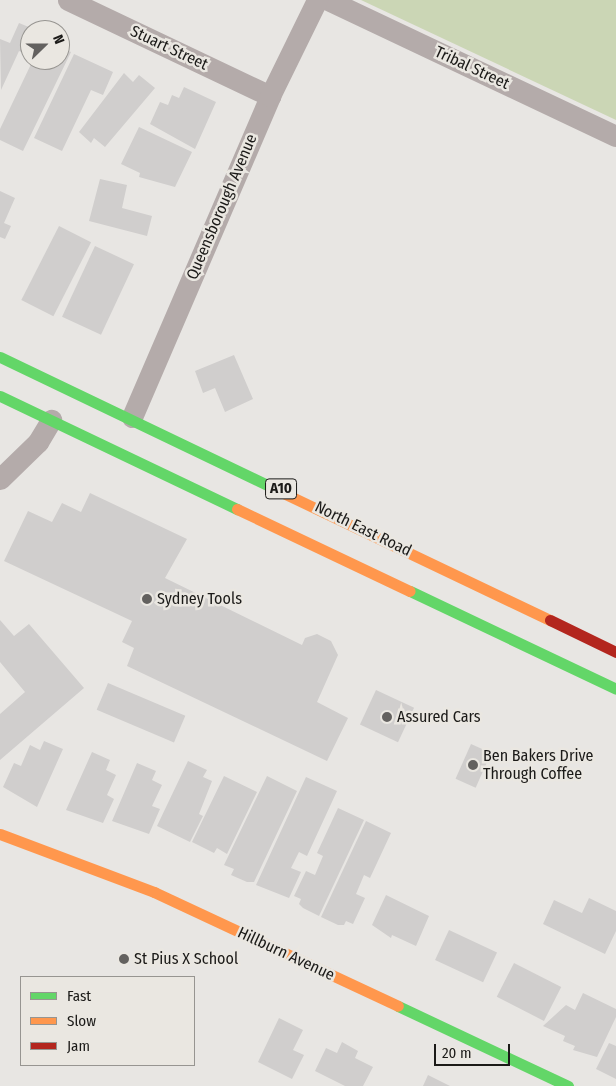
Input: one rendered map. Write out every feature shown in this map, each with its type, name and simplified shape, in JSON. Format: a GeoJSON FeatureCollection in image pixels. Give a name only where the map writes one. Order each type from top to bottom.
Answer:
{"type":"FeatureCollection","features":[{"type":"Feature","properties":{"kind":"main road","name":"North East Road"},"geometry":{"type":"LineString","coordinates":[[0,357],[65,387],[124,436],[616,689]]}},
{"type":"Feature","properties":{"kind":"main road"},"geometry":{"type":"LineString","coordinates":[[55,412],[65,387]]}},
{"type":"Feature","properties":{"kind":"main road","name":"North East Road"},"geometry":{"type":"LineString","coordinates":[[0,396],[55,412],[124,436],[616,652]]}},
{"type":"Feature","properties":{"kind":"main road","name":"Hillburn Avenue"},"geometry":{"type":"LineString","coordinates":[[0,834],[154,892],[568,1086]]}},
{"type":"Feature","properties":{"kind":"street","name":"Stuart Street"},"geometry":{"type":"LineString","coordinates":[[68,0],[270,96]]}},
{"type":"Feature","properties":{"kind":"street","name":"Queensborough Avenue"},"geometry":{"type":"LineString","coordinates":[[124,436],[270,96],[317,0]]}},
{"type":"Feature","properties":{"kind":"street","name":"Tribal Street"},"geometry":{"type":"LineString","coordinates":[[328,0],[616,136]]}},
{"type":"Feature","properties":{"kind":"street"},"geometry":{"type":"LineString","coordinates":[[0,480],[38,442],[55,412]]}},
{"type":"Feature","properties":{"kind":"green space"},"geometry":{"type":"Polygon","coordinates":[[[361,0],[616,0],[616,120],[361,0]]]}},
{"type":"Feature","properties":{"kind":"building"},"geometry":{"type":"Polygon","coordinates":[[[20,23],[20,51],[1,90],[0,39],[10,43],[20,23]]]}},
{"type":"Feature","properties":{"kind":"building"},"geometry":{"type":"Polygon","coordinates":[[[74,54],[113,72],[103,95],[91,90],[62,151],[34,138],[66,70],[70,70],[70,62],[74,54]]]}},
{"type":"Feature","properties":{"kind":"building"},"geometry":{"type":"Polygon","coordinates":[[[28,70],[62,70],[23,151],[0,140],[0,129],[28,70]]]}},
{"type":"Feature","properties":{"kind":"building"},"geometry":{"type":"Polygon","coordinates":[[[124,73],[133,82],[139,75],[155,88],[105,147],[94,138],[91,143],[79,132],[124,73]]]}},
{"type":"Feature","properties":{"kind":"building"},"geometry":{"type":"Polygon","coordinates":[[[184,87],[216,102],[195,149],[150,124],[160,102],[168,105],[172,95],[179,98],[184,87]]]}},
{"type":"Feature","properties":{"kind":"building"},"geometry":{"type":"Polygon","coordinates":[[[139,127],[192,152],[175,187],[139,177],[140,173],[121,164],[139,127]]]}},
{"type":"Feature","properties":{"kind":"building"},"geometry":{"type":"Polygon","coordinates":[[[100,179],[127,185],[122,208],[152,216],[147,236],[89,221],[100,179]]]}},
{"type":"Feature","properties":{"kind":"building"},"geometry":{"type":"Polygon","coordinates":[[[0,191],[15,198],[4,223],[11,226],[5,239],[0,237],[0,191]]]}},
{"type":"Feature","properties":{"kind":"building"},"geometry":{"type":"Polygon","coordinates":[[[59,226],[91,242],[53,316],[21,300],[59,226]]]}},
{"type":"Feature","properties":{"kind":"building"},"geometry":{"type":"Polygon","coordinates":[[[95,246],[134,264],[101,335],[62,317],[95,246]]]}},
{"type":"Feature","properties":{"kind":"building"},"geometry":{"type":"Polygon","coordinates":[[[234,355],[253,399],[225,412],[215,388],[203,393],[195,371],[234,355]]]}},
{"type":"Feature","properties":{"kind":"building","name":"Sydney Tools"},"geometry":{"type":"Polygon","coordinates":[[[90,493],[187,539],[165,578],[302,645],[305,638],[317,634],[331,641],[338,655],[317,702],[348,718],[327,761],[127,666],[134,648],[122,642],[132,621],[4,561],[28,511],[52,522],[62,503],[81,512],[90,493]]]}},
{"type":"Feature","properties":{"kind":"building"},"geometry":{"type":"Polygon","coordinates":[[[0,620],[14,636],[29,624],[84,688],[0,760],[0,714],[25,692],[0,662],[0,620]]]}},
{"type":"Feature","properties":{"kind":"building"},"geometry":{"type":"Polygon","coordinates":[[[108,683],[185,716],[174,743],[97,710],[108,683]]]}},
{"type":"Feature","properties":{"kind":"building","name":"Assured Cars"},"geometry":{"type":"Polygon","coordinates":[[[376,690],[414,708],[398,742],[360,724],[376,690]]]}},
{"type":"Feature","properties":{"kind":"building"},"geometry":{"type":"Polygon","coordinates":[[[44,741],[63,749],[37,807],[3,787],[14,763],[21,766],[30,745],[40,750],[44,741]]]}},
{"type":"Feature","properties":{"kind":"building","name":"Ben Bakers Drive Through Coffee"},"geometry":{"type":"Polygon","coordinates":[[[471,744],[491,753],[476,788],[456,779],[471,744]]]}},
{"type":"Feature","properties":{"kind":"building"},"geometry":{"type":"Polygon","coordinates":[[[92,752],[110,760],[106,770],[116,775],[107,795],[114,799],[103,823],[66,810],[92,752]]]}},
{"type":"Feature","properties":{"kind":"building"},"geometry":{"type":"Polygon","coordinates":[[[188,761],[207,770],[203,777],[212,781],[199,814],[203,816],[190,842],[157,826],[188,761]]]}},
{"type":"Feature","properties":{"kind":"building"},"geometry":{"type":"Polygon","coordinates":[[[137,763],[156,771],[152,780],[162,785],[152,806],[160,809],[149,834],[112,821],[137,763]]]}},
{"type":"Feature","properties":{"kind":"building"},"geometry":{"type":"Polygon","coordinates":[[[224,776],[257,792],[227,854],[217,848],[214,853],[192,842],[224,776]]]}},
{"type":"Feature","properties":{"kind":"building"},"geometry":{"type":"Polygon","coordinates":[[[267,776],[297,791],[254,882],[247,882],[231,875],[234,869],[224,865],[267,776]]]}},
{"type":"Feature","properties":{"kind":"building"},"geometry":{"type":"Polygon","coordinates":[[[306,777],[337,791],[307,856],[299,852],[291,868],[301,872],[289,898],[256,885],[306,777]]]}},
{"type":"Feature","properties":{"kind":"building"},"geometry":{"type":"Polygon","coordinates":[[[338,808],[364,820],[319,916],[303,908],[299,904],[301,899],[294,896],[306,871],[315,875],[323,856],[317,853],[338,808]]]}},
{"type":"Feature","properties":{"kind":"building"},"geometry":{"type":"Polygon","coordinates":[[[366,821],[391,833],[370,878],[364,875],[356,894],[365,898],[353,924],[346,921],[344,925],[338,925],[321,917],[366,821]]]}},
{"type":"Feature","properties":{"kind":"building"},"geometry":{"type":"Polygon","coordinates":[[[386,895],[429,916],[416,946],[392,935],[391,938],[372,925],[386,895]]]}},
{"type":"Feature","properties":{"kind":"building"},"geometry":{"type":"Polygon","coordinates":[[[589,898],[616,911],[616,931],[605,954],[543,924],[554,900],[582,913],[589,898]]]}},
{"type":"Feature","properties":{"kind":"building"},"geometry":{"type":"Polygon","coordinates":[[[449,930],[497,952],[483,982],[435,960],[449,930]]]}},
{"type":"Feature","properties":{"kind":"building"},"geometry":{"type":"Polygon","coordinates":[[[514,963],[561,987],[544,1021],[497,997],[514,963]]]}},
{"type":"Feature","properties":{"kind":"building"},"geometry":{"type":"Polygon","coordinates":[[[583,993],[616,1009],[616,1017],[597,1057],[573,1050],[575,1046],[563,1041],[565,1036],[543,1026],[566,1005],[575,1010],[583,993]]]}},
{"type":"Feature","properties":{"kind":"building"},"geometry":{"type":"Polygon","coordinates":[[[279,1018],[303,1030],[293,1050],[304,1055],[292,1079],[258,1062],[279,1018]]]}},
{"type":"Feature","properties":{"kind":"building"},"geometry":{"type":"Polygon","coordinates":[[[342,1042],[358,1051],[355,1058],[373,1067],[363,1086],[345,1086],[315,1071],[326,1048],[337,1053],[342,1042]]]}},
{"type":"Feature","properties":{"kind":"building"},"geometry":{"type":"Polygon","coordinates":[[[609,1043],[616,1046],[616,1079],[596,1069],[609,1043]]]}},
{"type":"Feature","properties":{"kind":"building"},"geometry":{"type":"Polygon","coordinates":[[[428,1075],[450,1086],[423,1086],[428,1075]]]}},
{"type":"Feature","properties":{"kind":"traffic: fast"},"geometry":{"type":"LineString","coordinates":[[0,357],[275,489]]}},
{"type":"Feature","properties":{"kind":"traffic: fast"},"geometry":{"type":"LineString","coordinates":[[0,396],[237,509]]}},
{"type":"Feature","properties":{"kind":"traffic: fast"},"geometry":{"type":"LineString","coordinates":[[410,591],[616,689]]}},
{"type":"Feature","properties":{"kind":"traffic: fast"},"geometry":{"type":"LineString","coordinates":[[398,1006],[568,1086]]}},
{"type":"Feature","properties":{"kind":"traffic: slow"},"geometry":{"type":"LineString","coordinates":[[275,489],[550,620]]}},
{"type":"Feature","properties":{"kind":"traffic: slow"},"geometry":{"type":"LineString","coordinates":[[237,509],[410,591]]}},
{"type":"Feature","properties":{"kind":"traffic: slow"},"geometry":{"type":"LineString","coordinates":[[0,834],[154,892],[398,1006]]}},
{"type":"Feature","properties":{"kind":"traffic: jam"},"geometry":{"type":"LineString","coordinates":[[550,620],[616,652]]}},
{"type":"Feature","properties":{"kind":"place","name":"Sydney Tools"},"geometry":{"type":"Point","coordinates":[147,599]}},
{"type":"Feature","properties":{"kind":"place","name":"Assured Cars"},"geometry":{"type":"Point","coordinates":[387,717]}},
{"type":"Feature","properties":{"kind":"place","name":"Ben Bakers Drive Through Coffee"},"geometry":{"type":"Point","coordinates":[473,765]}},
{"type":"Feature","properties":{"kind":"place","name":"St Pius X School"},"geometry":{"type":"Point","coordinates":[124,959]}}]}
